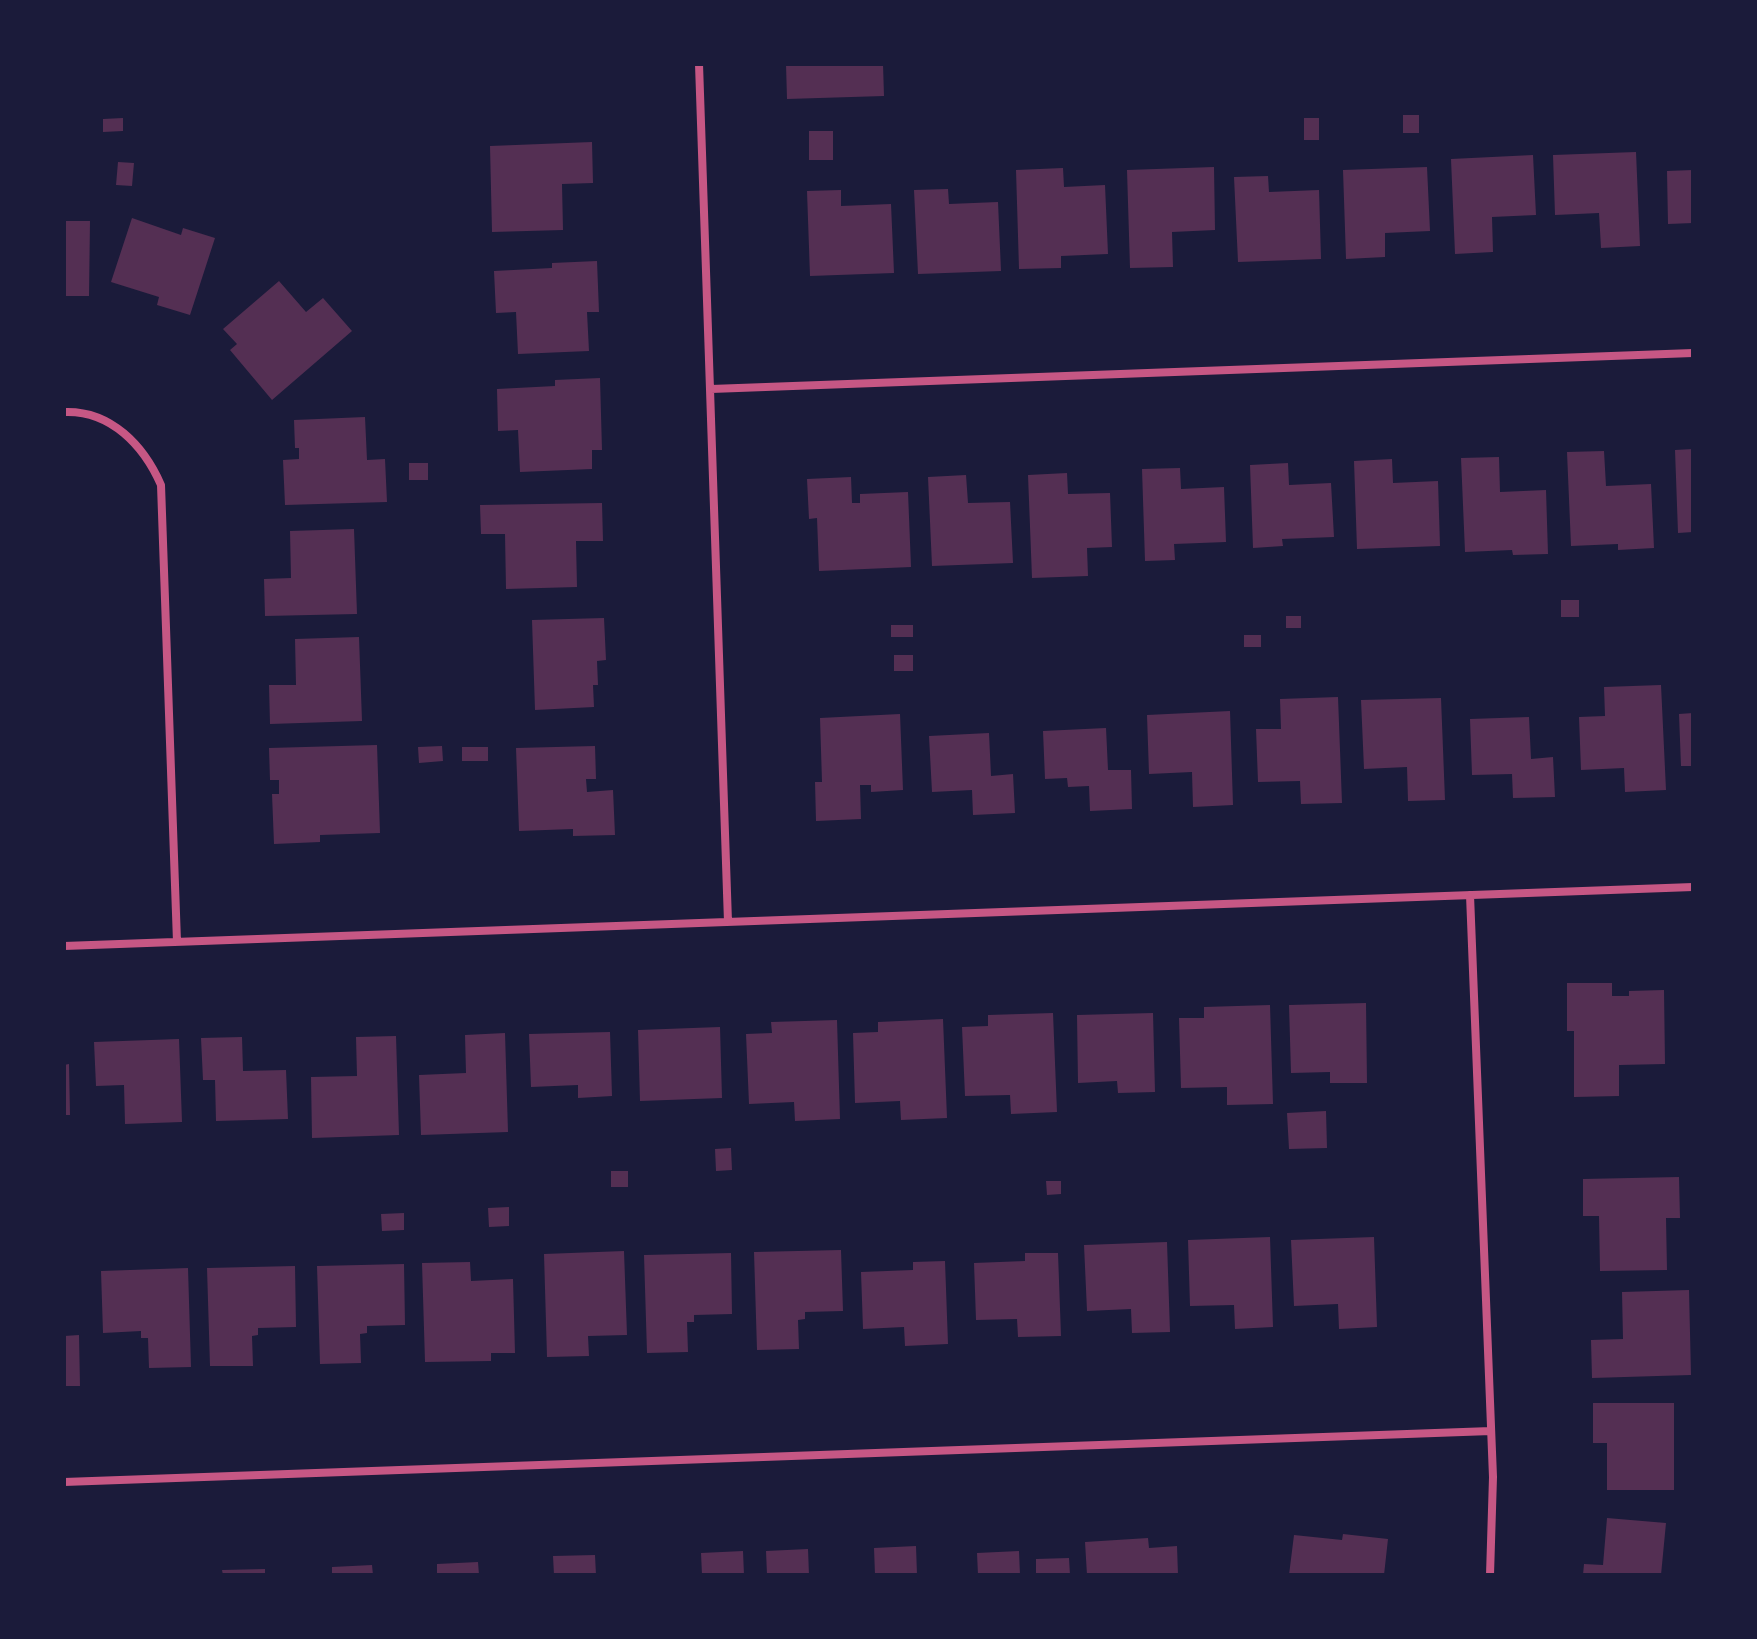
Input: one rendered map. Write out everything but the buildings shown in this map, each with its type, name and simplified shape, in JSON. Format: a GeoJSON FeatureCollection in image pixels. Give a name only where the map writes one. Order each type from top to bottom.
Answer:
{"type":"FeatureCollection","features":[{"type":"Feature","properties":{"kind":"street"},"geometry":{"type":"LineString","coordinates":[[699,64],[728,922]]}},
{"type":"Feature","properties":{"kind":"street"},"geometry":{"type":"LineString","coordinates":[[711,389],[1693,353]]}},
{"type":"Feature","properties":{"kind":"street"},"geometry":{"type":"LineString","coordinates":[[64,412],[77,411],[104,420],[128,435],[149,459],[161,485],[177,942]]}},
{"type":"Feature","properties":{"kind":"street"},"geometry":{"type":"LineString","coordinates":[[64,946],[1693,887]]}},
{"type":"Feature","properties":{"kind":"street"},"geometry":{"type":"LineString","coordinates":[[1470,895],[1491,1431],[1493,1544],[1490,1575]]}},
{"type":"Feature","properties":{"kind":"street"},"geometry":{"type":"LineString","coordinates":[[64,1482],[1491,1431]]}}]}
